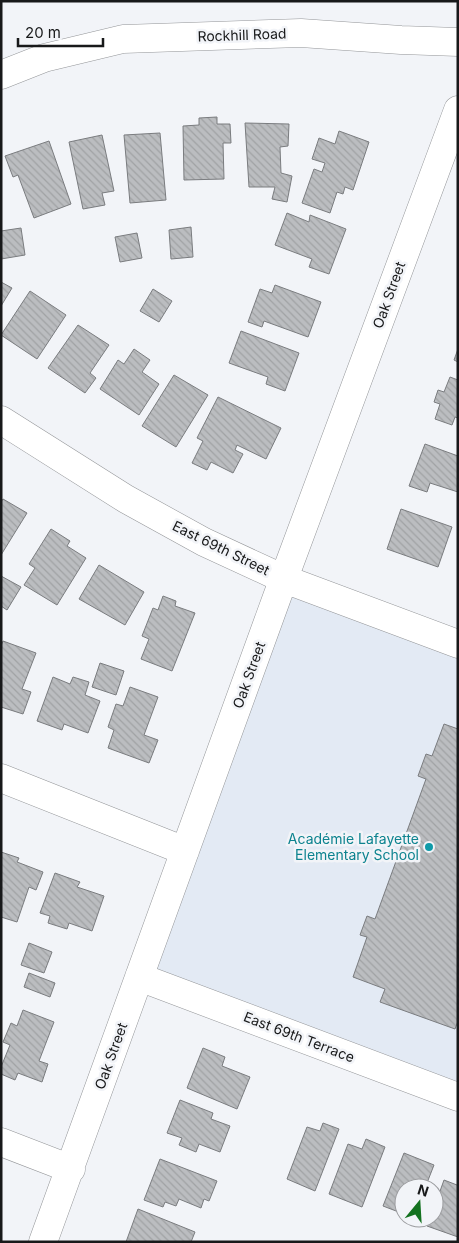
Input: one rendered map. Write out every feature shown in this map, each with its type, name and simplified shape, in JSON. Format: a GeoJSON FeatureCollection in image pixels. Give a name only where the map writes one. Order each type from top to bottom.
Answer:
{"type":"FeatureCollection","features":[{"type":"Feature","properties":{"kind":"street","name":"Rockhill Road"},"geometry":{"type":"LineString","coordinates":[[1,75],[44,58],[123,39],[301,33],[458,42]]}},
{"type":"Feature","properties":{"kind":"street","name":"Oak Street"},"geometry":{"type":"LineString","coordinates":[[43,1242],[284,579],[458,110]]}},
{"type":"Feature","properties":{"kind":"street","name":"East 69th Street"},"geometry":{"type":"LineString","coordinates":[[1,420],[126,499],[204,542],[284,579],[458,644]]}},
{"type":"Feature","properties":{"kind":"street"},"geometry":{"type":"LineString","coordinates":[[1,778],[185,851]]}},
{"type":"Feature","properties":{"kind":"street","name":"East 69th Terrace"},"geometry":{"type":"LineString","coordinates":[[139,977],[458,1097]]}},
{"type":"Feature","properties":{"kind":"street"},"geometry":{"type":"LineString","coordinates":[[1,1142],[70,1169]]}},
{"type":"Feature","properties":{"kind":"shaded area"},"geometry":{"type":"Polygon","coordinates":[[[291,589],[458,651],[458,1086],[152,970],[291,589]]]}},
{"type":"Feature","properties":{"kind":"building"},"geometry":{"type":"Polygon","coordinates":[[[217,117],[217,124],[230,124],[231,143],[223,143],[224,179],[184,180],[183,126],[199,125],[199,118],[217,117]]]}},
{"type":"Feature","properties":{"kind":"building"},"geometry":{"type":"Polygon","coordinates":[[[245,123],[289,124],[288,146],[280,147],[281,173],[292,176],[287,202],[272,199],[275,187],[249,187],[245,123]]]}},
{"type":"Feature","properties":{"kind":"building"},"geometry":{"type":"Polygon","coordinates":[[[339,131],[369,142],[353,190],[345,187],[343,194],[337,192],[330,213],[302,203],[314,169],[322,172],[325,163],[312,159],[319,138],[335,144],[339,131]]]}},
{"type":"Feature","properties":{"kind":"building"},"geometry":{"type":"Polygon","coordinates":[[[160,133],[166,200],[130,203],[124,135],[160,133]]]}},
{"type":"Feature","properties":{"kind":"building"},"geometry":{"type":"Polygon","coordinates":[[[102,135],[114,191],[102,193],[105,205],[83,209],[69,142],[102,135]]]}},
{"type":"Feature","properties":{"kind":"building"},"geometry":{"type":"Polygon","coordinates":[[[49,141],[71,204],[34,218],[18,175],[13,177],[5,156],[49,141]]]}},
{"type":"Feature","properties":{"kind":"building"},"geometry":{"type":"Polygon","coordinates":[[[287,213],[309,222],[310,215],[346,229],[329,274],[309,267],[312,259],[275,245],[287,213]]]}},
{"type":"Feature","properties":{"kind":"building"},"geometry":{"type":"Polygon","coordinates":[[[191,227],[193,257],[171,259],[169,230],[191,227]]]}},
{"type":"Feature","properties":{"kind":"building"},"geometry":{"type":"Polygon","coordinates":[[[21,228],[25,255],[1,259],[1,231],[21,228]]]}},
{"type":"Feature","properties":{"kind":"building"},"geometry":{"type":"Polygon","coordinates":[[[137,233],[142,258],[120,262],[115,237],[137,233]]]}},
{"type":"Feature","properties":{"kind":"building"},"geometry":{"type":"Polygon","coordinates":[[[1,282],[12,288],[1,306],[1,282]]]}},
{"type":"Feature","properties":{"kind":"building"},"geometry":{"type":"Polygon","coordinates":[[[275,285],[321,302],[308,337],[264,321],[262,327],[248,322],[260,289],[272,293],[275,285]]]}},
{"type":"Feature","properties":{"kind":"building"},"geometry":{"type":"Polygon","coordinates":[[[153,289],[172,301],[159,322],[140,311],[153,289]]]}},
{"type":"Feature","properties":{"kind":"building"},"geometry":{"type":"Polygon","coordinates":[[[30,291],[66,315],[37,359],[1,335],[30,291]]]}},
{"type":"Feature","properties":{"kind":"building"},"geometry":{"type":"Polygon","coordinates":[[[78,325],[109,345],[90,373],[96,378],[85,393],[48,368],[78,325]]]}},
{"type":"Feature","properties":{"kind":"building"},"geometry":{"type":"Polygon","coordinates":[[[241,331],[299,353],[285,391],[266,384],[268,377],[229,363],[241,331]]]}},
{"type":"Feature","properties":{"kind":"building"},"geometry":{"type":"Polygon","coordinates":[[[134,349],[150,360],[142,372],[159,384],[139,415],[100,389],[118,360],[124,364],[134,349]]]}},
{"type":"Feature","properties":{"kind":"building"},"geometry":{"type":"Polygon","coordinates":[[[458,349],[458,362],[454,360],[458,349]]]}},
{"type":"Feature","properties":{"kind":"building"},"geometry":{"type":"Polygon","coordinates":[[[174,375],[208,395],[176,447],[142,426],[174,375]]]}},
{"type":"Feature","properties":{"kind":"building"},"geometry":{"type":"Polygon","coordinates":[[[450,377],[458,380],[458,418],[455,417],[452,425],[435,419],[440,404],[434,402],[438,390],[444,392],[450,377]]]}},
{"type":"Feature","properties":{"kind":"building"},"geometry":{"type":"Polygon","coordinates":[[[218,397],[281,428],[266,459],[237,445],[235,450],[243,454],[233,473],[211,462],[207,470],[192,463],[203,441],[197,438],[218,397]]]}},
{"type":"Feature","properties":{"kind":"building"},"geometry":{"type":"Polygon","coordinates":[[[425,444],[458,456],[458,492],[430,483],[427,492],[409,486],[425,444]]]}},
{"type":"Feature","properties":{"kind":"building"},"geometry":{"type":"Polygon","coordinates":[[[3,499],[27,513],[1,555],[1,502],[3,499]]]}},
{"type":"Feature","properties":{"kind":"building"},"geometry":{"type":"Polygon","coordinates":[[[401,509],[452,527],[438,567],[387,549],[401,509]]]}},
{"type":"Feature","properties":{"kind":"building"},"geometry":{"type":"Polygon","coordinates":[[[51,529],[70,541],[67,546],[86,558],[57,605],[24,585],[35,568],[29,564],[51,529]]]}},
{"type":"Feature","properties":{"kind":"building"},"geometry":{"type":"Polygon","coordinates":[[[99,565],[144,592],[125,625],[79,599],[99,565]]]}},
{"type":"Feature","properties":{"kind":"building"},"geometry":{"type":"Polygon","coordinates":[[[1,576],[21,587],[7,610],[1,606],[1,576]]]}},
{"type":"Feature","properties":{"kind":"building"},"geometry":{"type":"Polygon","coordinates":[[[163,596],[176,601],[175,606],[195,613],[172,671],[141,659],[149,639],[142,636],[153,608],[158,610],[163,596]]]}},
{"type":"Feature","properties":{"kind":"building"},"geometry":{"type":"Polygon","coordinates":[[[3,641],[36,653],[22,689],[31,692],[23,714],[1,707],[1,646],[3,641]]]}},
{"type":"Feature","properties":{"kind":"building"},"geometry":{"type":"Polygon","coordinates":[[[100,663],[124,671],[116,695],[92,687],[100,663]]]}},
{"type":"Feature","properties":{"kind":"building"},"geometry":{"type":"Polygon","coordinates":[[[53,677],[70,684],[73,677],[89,682],[85,695],[100,701],[88,733],[64,724],[62,730],[37,721],[53,677]]]}},
{"type":"Feature","properties":{"kind":"building"},"geometry":{"type":"Polygon","coordinates":[[[130,687],[158,697],[144,735],[158,740],[149,763],[108,748],[114,730],[108,727],[116,704],[123,706],[130,687]]]}},
{"type":"Feature","properties":{"kind":"building","name":"Académie Lafayette Elementary School"},"geometry":{"type":"Polygon","coordinates":[[[444,724],[458,729],[458,1021],[455,1029],[380,1002],[385,989],[353,977],[367,937],[360,935],[367,916],[375,919],[426,779],[418,776],[426,754],[432,756],[444,724]]]}},
{"type":"Feature","properties":{"kind":"building"},"geometry":{"type":"Polygon","coordinates":[[[1,852],[19,858],[17,862],[43,872],[36,890],[29,887],[17,922],[1,917],[1,852]]]}},
{"type":"Feature","properties":{"kind":"building"},"geometry":{"type":"Polygon","coordinates":[[[55,873],[80,882],[77,887],[104,896],[92,931],[69,923],[67,929],[48,923],[50,916],[40,913],[55,873]]]}},
{"type":"Feature","properties":{"kind":"building"},"geometry":{"type":"Polygon","coordinates":[[[29,943],[52,952],[44,973],[21,965],[29,943]]]}},
{"type":"Feature","properties":{"kind":"building"},"geometry":{"type":"Polygon","coordinates":[[[29,973],[55,983],[50,997],[24,987],[29,973]]]}},
{"type":"Feature","properties":{"kind":"building"},"geometry":{"type":"Polygon","coordinates":[[[23,1010],[54,1022],[39,1061],[48,1064],[42,1082],[18,1073],[15,1080],[1,1074],[1,1067],[10,1045],[3,1042],[11,1023],[17,1026],[23,1010]]]}},
{"type":"Feature","properties":{"kind":"building"},"geometry":{"type":"Polygon","coordinates":[[[203,1048],[225,1057],[222,1066],[250,1077],[237,1109],[187,1088],[203,1048]]]}},
{"type":"Feature","properties":{"kind":"building"},"geometry":{"type":"Polygon","coordinates":[[[180,1100],[213,1113],[211,1119],[230,1126],[220,1152],[199,1144],[196,1152],[179,1145],[182,1138],[167,1133],[180,1100]]]}},
{"type":"Feature","properties":{"kind":"building"},"geometry":{"type":"Polygon","coordinates":[[[323,1123],[339,1129],[315,1191],[287,1179],[307,1127],[320,1131],[323,1123]]]}},
{"type":"Feature","properties":{"kind":"building"},"geometry":{"type":"Polygon","coordinates":[[[366,1139],[385,1147],[362,1207],[329,1194],[348,1144],[362,1149],[366,1139]]]}},
{"type":"Feature","properties":{"kind":"building"},"geometry":{"type":"Polygon","coordinates":[[[404,1153],[434,1165],[429,1178],[394,1178],[404,1153]]]}},
{"type":"Feature","properties":{"kind":"building"},"geometry":{"type":"Polygon","coordinates":[[[160,1159],[217,1181],[209,1201],[204,1199],[201,1208],[179,1199],[176,1206],[165,1202],[163,1207],[144,1200],[160,1159]]]}},
{"type":"Feature","properties":{"kind":"building"},"geometry":{"type":"Polygon","coordinates":[[[394,1178],[394,1210],[383,1206],[394,1178]]]}},
{"type":"Feature","properties":{"kind":"building"},"geometry":{"type":"Polygon","coordinates":[[[444,1180],[458,1184],[458,1237],[433,1228],[444,1228],[444,1180]]]}},
{"type":"Feature","properties":{"kind":"building"},"geometry":{"type":"Polygon","coordinates":[[[138,1209],[195,1232],[191,1242],[126,1242],[138,1209]]]}},
{"type":"Feature","properties":{"kind":"place","name":"Académie Lafayette Elementary School"},"geometry":{"type":"Point","coordinates":[429,847]}}]}
